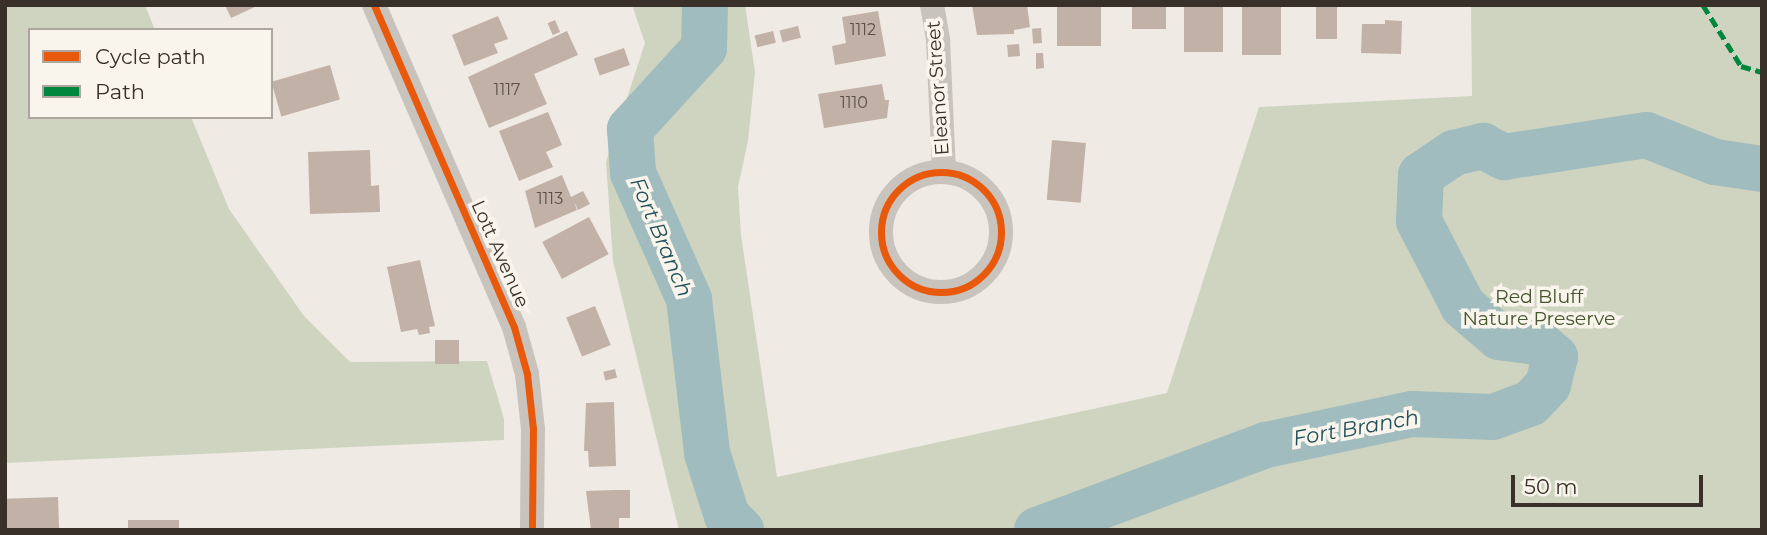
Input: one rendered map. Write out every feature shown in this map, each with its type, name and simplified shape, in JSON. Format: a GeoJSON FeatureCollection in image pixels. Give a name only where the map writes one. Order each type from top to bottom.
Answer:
{"type":"FeatureCollection","features":[{"type":"Feature","properties":{"kind":"street","name":"Lott Avenue"},"geometry":{"type":"LineString","coordinates":[[374,5],[514,327],[527,374],[533,429],[532,530]]}},
{"type":"Feature","properties":{"kind":"street","name":"Eleanor Street"},"geometry":{"type":"LineString","coordinates":[[932,5],[938,40],[944,172]]}},
{"type":"Feature","properties":{"kind":"street","name":"Eleanor Street"},"geometry":{"type":"LineString","coordinates":[[944,172],[971,180],[991,198],[1001,235],[993,261],[974,282],[937,292],[900,276],[881,239],[882,218],[890,199],[904,184],[923,174],[944,172]]}},
{"type":"Feature","properties":{"kind":"green space"},"geometry":{"type":"Polygon","coordinates":[[[5,5],[145,5],[154,28],[28,28],[28,119],[192,119],[229,209],[304,316],[350,362],[487,361],[504,419],[504,440],[5,463],[5,5]]]}},
{"type":"Feature","properties":{"kind":"green space","name":"Red Bluff Nature Preserve"},"geometry":{"type":"Polygon","coordinates":[[[632,5],[745,5],[755,72],[748,141],[738,187],[741,235],[777,477],[1167,393],[1259,107],[1472,96],[1471,5],[1762,5],[1762,530],[679,530],[613,261],[606,162],[645,43],[632,5]]]}},
{"type":"Feature","properties":{"kind":"building"},"geometry":{"type":"Polygon","coordinates":[[[225,5],[259,5],[231,18],[225,5]]]}},
{"type":"Feature","properties":{"kind":"building"},"geometry":{"type":"Polygon","coordinates":[[[972,5],[1027,5],[1030,27],[1014,30],[1014,34],[977,35],[972,5]]]}},
{"type":"Feature","properties":{"kind":"building"},"geometry":{"type":"Polygon","coordinates":[[[1057,5],[1101,5],[1101,46],[1057,46],[1057,5]]]}},
{"type":"Feature","properties":{"kind":"building"},"geometry":{"type":"Polygon","coordinates":[[[1132,5],[1166,5],[1166,29],[1132,29],[1132,5]]]}},
{"type":"Feature","properties":{"kind":"building"},"geometry":{"type":"Polygon","coordinates":[[[1184,5],[1223,5],[1223,52],[1184,52],[1184,5]]]}},
{"type":"Feature","properties":{"kind":"building"},"geometry":{"type":"Polygon","coordinates":[[[1242,5],[1281,5],[1281,55],[1242,55],[1242,5]]]}},
{"type":"Feature","properties":{"kind":"building"},"geometry":{"type":"Polygon","coordinates":[[[1316,5],[1337,5],[1337,39],[1316,39],[1316,5]]]}},
{"type":"Feature","properties":{"kind":"building"},"geometry":{"type":"Polygon","coordinates":[[[878,11],[886,56],[835,65],[832,46],[846,43],[842,17],[878,11]]]}},
{"type":"Feature","properties":{"kind":"building"},"geometry":{"type":"Polygon","coordinates":[[[498,16],[508,39],[494,44],[498,53],[464,66],[452,35],[498,16]]]}},
{"type":"Feature","properties":{"kind":"building"},"geometry":{"type":"Polygon","coordinates":[[[555,20],[560,32],[553,35],[548,23],[555,20]]]}},
{"type":"Feature","properties":{"kind":"building"},"geometry":{"type":"Polygon","coordinates":[[[1385,20],[1402,21],[1401,54],[1361,53],[1362,24],[1385,24],[1385,20]]]}},
{"type":"Feature","properties":{"kind":"building"},"geometry":{"type":"Polygon","coordinates":[[[798,26],[801,38],[782,42],[780,31],[798,26]]]}},
{"type":"Feature","properties":{"kind":"building"},"geometry":{"type":"Polygon","coordinates":[[[1041,28],[1042,43],[1033,44],[1032,29],[1041,28]]]}},
{"type":"Feature","properties":{"kind":"building"},"geometry":{"type":"Polygon","coordinates":[[[567,31],[578,55],[534,74],[547,104],[489,128],[468,77],[567,31]]]}},
{"type":"Feature","properties":{"kind":"building"},"geometry":{"type":"Polygon","coordinates":[[[773,31],[776,43],[757,47],[755,36],[773,31]]]}},
{"type":"Feature","properties":{"kind":"building"},"geometry":{"type":"Polygon","coordinates":[[[1019,44],[1020,56],[1008,57],[1007,45],[1019,44]]]}},
{"type":"Feature","properties":{"kind":"building"},"geometry":{"type":"Polygon","coordinates":[[[624,48],[630,65],[600,75],[594,58],[624,48]]]}},
{"type":"Feature","properties":{"kind":"building"},"geometry":{"type":"Polygon","coordinates":[[[1036,53],[1043,53],[1044,68],[1036,69],[1036,53]]]}},
{"type":"Feature","properties":{"kind":"building"},"geometry":{"type":"Polygon","coordinates":[[[330,65],[340,100],[281,116],[273,81],[330,65]]]}},
{"type":"Feature","properties":{"kind":"building"},"geometry":{"type":"Polygon","coordinates":[[[882,84],[885,100],[889,100],[887,118],[824,128],[818,94],[882,84]]]}},
{"type":"Feature","properties":{"kind":"building"},"geometry":{"type":"Polygon","coordinates":[[[548,112],[562,145],[546,152],[553,167],[519,181],[499,131],[548,112]]]}},
{"type":"Feature","properties":{"kind":"building"},"geometry":{"type":"Polygon","coordinates":[[[1052,140],[1086,143],[1081,203],[1047,200],[1052,140]]]}},
{"type":"Feature","properties":{"kind":"building"},"geometry":{"type":"Polygon","coordinates":[[[370,150],[371,186],[379,185],[380,212],[310,214],[308,152],[370,150]]]}},
{"type":"Feature","properties":{"kind":"building"},"geometry":{"type":"Polygon","coordinates":[[[562,175],[571,197],[583,191],[590,204],[578,210],[574,201],[577,210],[535,228],[525,191],[562,175]]]}},
{"type":"Feature","properties":{"kind":"building"},"geometry":{"type":"Polygon","coordinates":[[[589,217],[609,254],[562,279],[542,242],[589,217]]]}},
{"type":"Feature","properties":{"kind":"building"},"geometry":{"type":"Polygon","coordinates":[[[420,260],[435,326],[429,327],[430,333],[419,335],[417,329],[401,332],[387,267],[420,260]]]}},
{"type":"Feature","properties":{"kind":"building"},"geometry":{"type":"Polygon","coordinates":[[[595,306],[611,345],[582,357],[566,318],[595,306]]]}},
{"type":"Feature","properties":{"kind":"building"},"geometry":{"type":"Polygon","coordinates":[[[435,340],[459,340],[459,364],[435,364],[435,340]]]}},
{"type":"Feature","properties":{"kind":"building"},"geometry":{"type":"Polygon","coordinates":[[[615,369],[617,378],[605,380],[603,372],[615,369]]]}},
{"type":"Feature","properties":{"kind":"building"},"geometry":{"type":"Polygon","coordinates":[[[614,402],[616,466],[589,467],[588,451],[584,451],[586,403],[614,402]]]}},
{"type":"Feature","properties":{"kind":"building"},"geometry":{"type":"Polygon","coordinates":[[[630,490],[630,518],[619,518],[619,530],[591,530],[586,491],[630,490]]]}},
{"type":"Feature","properties":{"kind":"building"},"geometry":{"type":"Polygon","coordinates":[[[58,497],[59,530],[6,530],[5,499],[58,497]]]}},
{"type":"Feature","properties":{"kind":"building"},"geometry":{"type":"Polygon","coordinates":[[[128,520],[179,520],[179,530],[128,530],[128,520]]]}},
{"type":"Feature","properties":{"kind":"waterway","name":"Fort Branch"},"geometry":{"type":"LineString","coordinates":[[705,5],[704,48],[630,129],[633,173],[689,299],[707,453],[727,516],[741,530]]}},
{"type":"Feature","properties":{"kind":"waterway","name":"Fort Branch"},"geometry":{"type":"LineString","coordinates":[[1037,530],[1266,445],[1412,414],[1493,417],[1531,403],[1548,385],[1555,357],[1538,342],[1499,337],[1463,306],[1419,221],[1421,175],[1454,153],[1483,146],[1504,157],[1646,135],[1715,162],[1762,169]]}},
{"type":"Feature","properties":{"kind":"marked path"},"geometry":{"type":"LineString","coordinates":[[1703,5],[1741,66],[1762,72]]}},
{"type":"Feature","properties":{"kind":"cycle path"},"geometry":{"type":"LineString","coordinates":[[374,5],[514,327],[527,374],[533,429],[532,530]]}},
{"type":"Feature","properties":{"kind":"cycle path"},"geometry":{"type":"LineString","coordinates":[[941,172],[964,177],[983,190],[996,209],[1001,232],[996,255],[983,274],[964,287],[941,292],[918,287],[899,274],[886,255],[881,232],[886,209],[899,190],[918,177],[941,172]]}}]}
